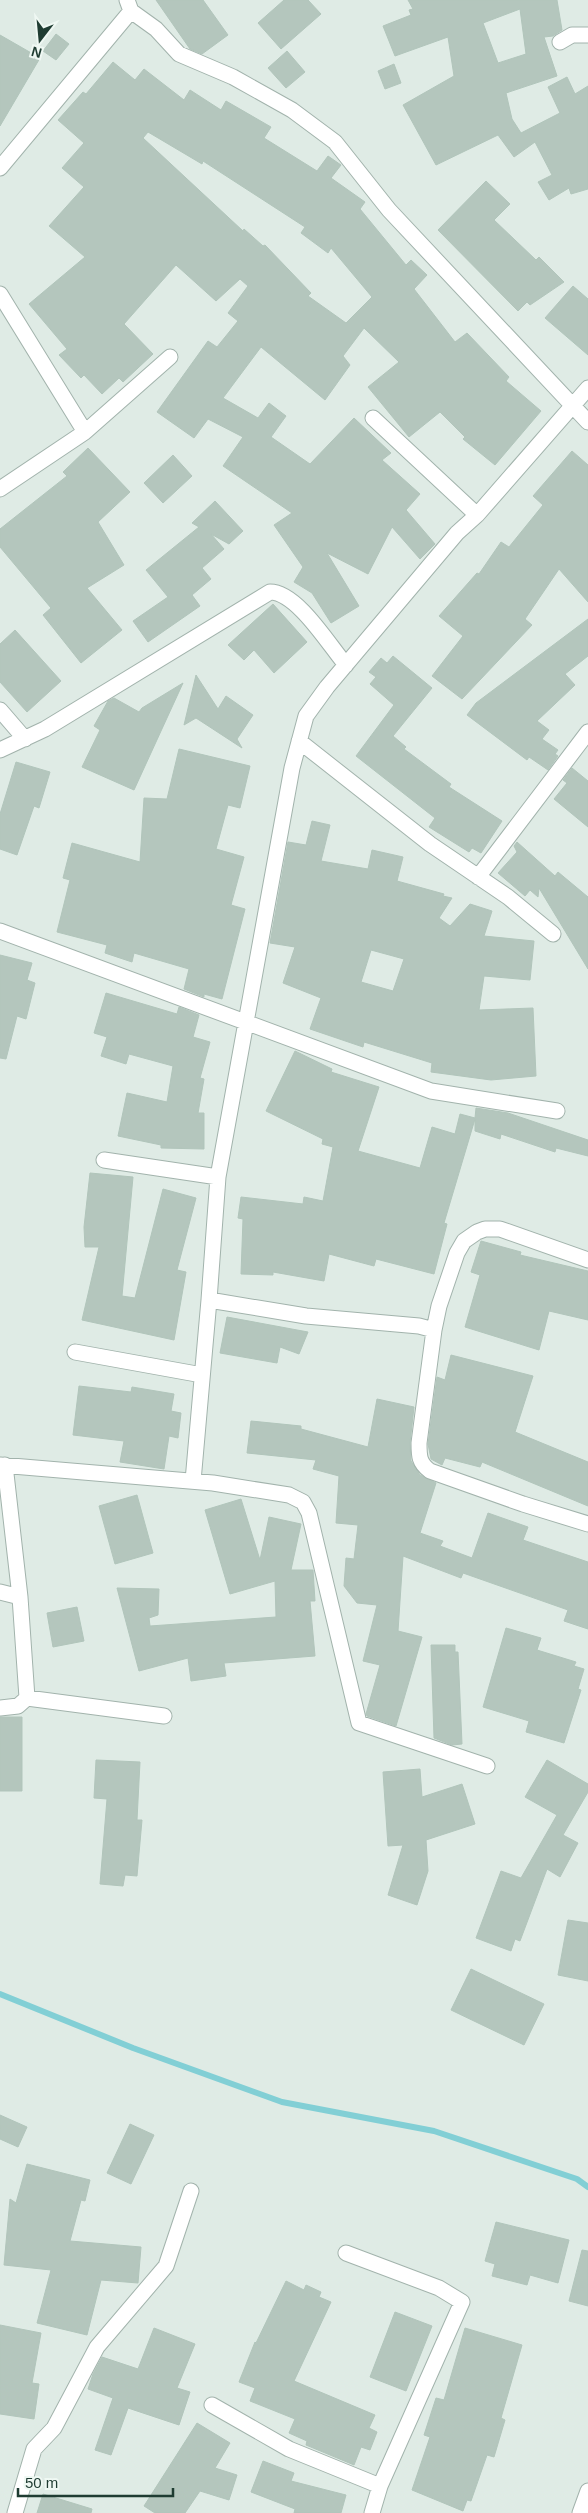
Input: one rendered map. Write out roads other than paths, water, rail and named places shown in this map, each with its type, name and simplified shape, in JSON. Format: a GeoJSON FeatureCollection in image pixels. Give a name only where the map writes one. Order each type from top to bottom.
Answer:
{"type":"FeatureCollection","features":[{"type":"Feature","properties":{"kind":"street"},"geometry":{"type":"LineString","coordinates":[[0,168],[129,5],[156,29],[179,54],[233,77],[292,110],[335,142],[389,210],[588,422]]}},
{"type":"Feature","properties":{"kind":"street"},"geometry":{"type":"LineString","coordinates":[[560,42],[572,35],[588,35]]}},
{"type":"Feature","properties":{"kind":"street"},"geometry":{"type":"LineString","coordinates":[[0,294],[85,432]]}},
{"type":"Feature","properties":{"kind":"street"},"geometry":{"type":"LineString","coordinates":[[0,489],[85,432],[170,357]]}},
{"type":"Feature","properties":{"kind":"street"},"geometry":{"type":"LineString","coordinates":[[193,1481],[218,1177],[244,1023],[292,768],[306,716],[346,665],[457,533],[477,515],[572,403],[588,388]]}},
{"type":"Feature","properties":{"kind":"street"},"geometry":{"type":"LineString","coordinates":[[373,418],[477,515]]}},
{"type":"Feature","properties":{"kind":"street"},"geometry":{"type":"LineString","coordinates":[[0,750],[25,739],[270,592],[279,592],[300,608],[346,665]]}},
{"type":"Feature","properties":{"kind":"street"},"geometry":{"type":"LineString","coordinates":[[0,710],[25,739]]}},
{"type":"Feature","properties":{"kind":"street"},"geometry":{"type":"LineString","coordinates":[[478,877],[588,732]]}},
{"type":"Feature","properties":{"kind":"street"},"geometry":{"type":"LineString","coordinates":[[299,741],[430,844],[508,897],[553,934]]}},
{"type":"Feature","properties":{"kind":"street"},"geometry":{"type":"LineString","coordinates":[[0,931],[431,1091],[557,1111]]}},
{"type":"Feature","properties":{"kind":"street"},"geometry":{"type":"LineString","coordinates":[[104,1160],[218,1177]]}},
{"type":"Feature","properties":{"kind":"street"},"geometry":{"type":"LineString","coordinates":[[588,1260],[500,1229],[485,1229],[477,1232],[464,1242],[458,1253],[439,1306],[419,1443],[419,1457],[422,1465],[430,1471],[523,1504],[588,1524]]}},
{"type":"Feature","properties":{"kind":"street"},"geometry":{"type":"LineString","coordinates":[[209,1300],[306,1316],[419,1326],[434,1330]]}},
{"type":"Feature","properties":{"kind":"street"},"geometry":{"type":"LineString","coordinates":[[75,1352],[202,1374]]}},
{"type":"Feature","properties":{"kind":"street"},"geometry":{"type":"LineString","coordinates":[[27,1698],[20,1597],[3,1465],[193,1481],[289,1495],[303,1502],[309,1513],[359,1723],[487,1766]]}},
{"type":"Feature","properties":{"kind":"street"},"geometry":{"type":"LineString","coordinates":[[0,1592],[20,1597]]}},
{"type":"Feature","properties":{"kind":"street"},"geometry":{"type":"LineString","coordinates":[[0,1708],[18,1706],[27,1698],[164,1716]]}},
{"type":"Feature","properties":{"kind":"street"},"geometry":{"type":"LineString","coordinates":[[15,2513],[34,2449],[54,2428],[97,2347],[166,2266],[191,2191]]}},
{"type":"Feature","properties":{"kind":"street"},"geometry":{"type":"LineString","coordinates":[[346,2253],[438,2288],[462,2302],[380,2486],[372,2513]]}},
{"type":"Feature","properties":{"kind":"street"},"geometry":{"type":"LineString","coordinates":[[212,2405],[289,2449],[380,2486]]}},
{"type":"Feature","properties":{"kind":"street"},"geometry":{"type":"LineString","coordinates":[[580,2513],[588,2491]]}},
{"type":"Feature","properties":{"kind":"waterway"},"geometry":{"type":"LineString","coordinates":[[0,1994],[133,2048],[282,2102],[434,2131],[577,2179],[588,2187]]}}]}
